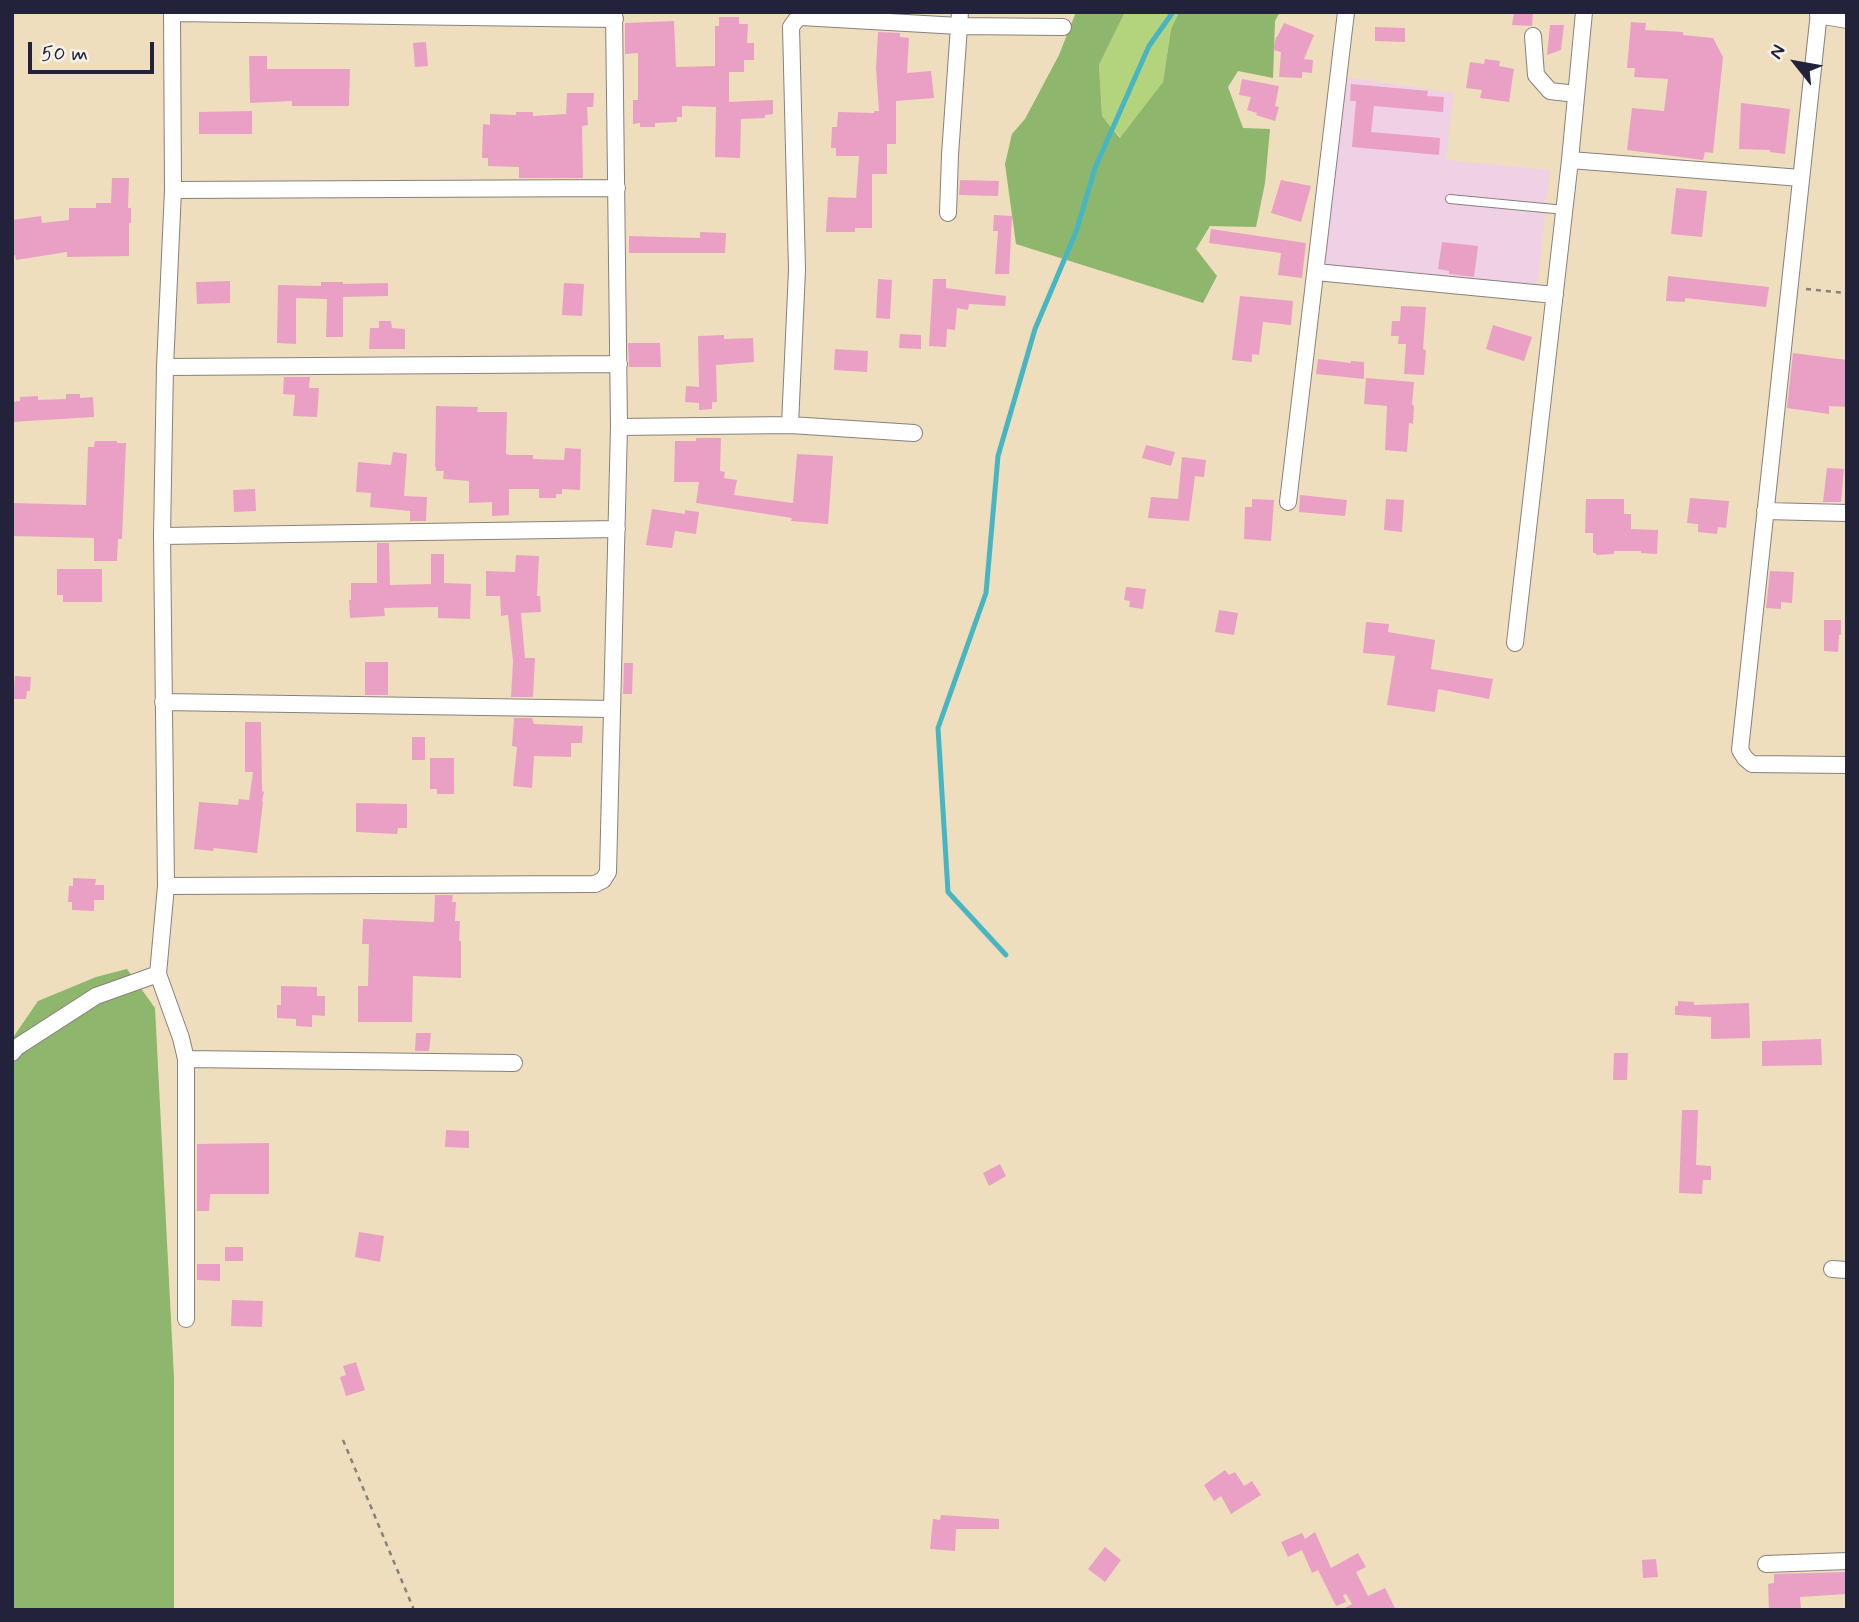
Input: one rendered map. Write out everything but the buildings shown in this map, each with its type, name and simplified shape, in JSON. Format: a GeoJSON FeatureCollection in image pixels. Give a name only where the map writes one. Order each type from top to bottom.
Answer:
{"type":"FeatureCollection","features":[{"type":"Feature","properties":{"kind":"street"},"geometry":{"type":"LineString","coordinates":[[1288,502],[1346,12]]}},
{"type":"Feature","properties":{"kind":"street"},"geometry":{"type":"LineString","coordinates":[[1515,643],[1565,210],[1584,12]]}},
{"type":"Feature","properties":{"kind":"street"},"geometry":{"type":"LineString","coordinates":[[166,886],[595,884],[603,880],[608,872],[619,427],[615,16],[172,13],[173,190],[165,367],[162,536],[166,886],[158,974],[186,1059],[186,1319]]}},
{"type":"Feature","properties":{"kind":"street"},"geometry":{"type":"LineString","coordinates":[[1847,20],[1818,14],[1740,750],[1752,764],[1847,765]]}},
{"type":"Feature","properties":{"kind":"street"},"geometry":{"type":"LineString","coordinates":[[790,425],[797,270],[791,27],[801,17],[960,19],[1063,27]]}},
{"type":"Feature","properties":{"kind":"street"},"geometry":{"type":"LineString","coordinates":[[948,213],[960,19]]}},
{"type":"Feature","properties":{"kind":"street"},"geometry":{"type":"LineString","coordinates":[[1533,36],[1536,75],[1550,91],[1576,94]]}},
{"type":"Feature","properties":{"kind":"street"},"geometry":{"type":"LineString","coordinates":[[1570,160],[1801,178]]}},
{"type":"Feature","properties":{"kind":"street"},"geometry":{"type":"LineString","coordinates":[[173,190],[617,188]]}},
{"type":"Feature","properties":{"kind":"street"},"geometry":{"type":"LineString","coordinates":[[1316,272],[1555,295]]}},
{"type":"Feature","properties":{"kind":"street"},"geometry":{"type":"LineString","coordinates":[[165,367],[619,364]]}},
{"type":"Feature","properties":{"kind":"street"},"geometry":{"type":"LineString","coordinates":[[619,427],[790,425],[914,433]]}},
{"type":"Feature","properties":{"kind":"street"},"geometry":{"type":"LineString","coordinates":[[1765,512],[1847,513]]}},
{"type":"Feature","properties":{"kind":"street"},"geometry":{"type":"LineString","coordinates":[[162,536],[617,529]]}},
{"type":"Feature","properties":{"kind":"street"},"geometry":{"type":"LineString","coordinates":[[163,702],[612,709]]}},
{"type":"Feature","properties":{"kind":"street"},"geometry":{"type":"LineString","coordinates":[[14,1048],[96,996],[158,974]]}},
{"type":"Feature","properties":{"kind":"street"},"geometry":{"type":"LineString","coordinates":[[186,1059],[514,1063]]}},
{"type":"Feature","properties":{"kind":"street"},"geometry":{"type":"LineString","coordinates":[[1766,1564],[1847,1561]]}},
{"type":"Feature","properties":{"kind":"lane"},"geometry":{"type":"LineString","coordinates":[[1450,199],[1565,210]]}},
{"type":"Feature","properties":{"kind":"path"},"geometry":{"type":"LineString","coordinates":[[1789,287],[1847,293]]}},
{"type":"Feature","properties":{"kind":"path"},"geometry":{"type":"LineString","coordinates":[[343,1440],[414,1610]]}},
{"type":"Feature","properties":{"kind":"shaded area"},"geometry":{"type":"Polygon","coordinates":[[[1346,77],[1454,93],[1446,160],[1550,170],[1537,287],[1322,266],[1346,77]]]}},
{"type":"Feature","properties":{"kind":"green space"},"geometry":{"type":"Polygon","coordinates":[[[1076,12],[1125,12],[1099,65],[1102,116],[1120,138],[1163,82],[1171,29],[1179,12],[1280,12],[1275,21],[1273,78],[1238,71],[1228,87],[1243,128],[1270,129],[1265,183],[1256,227],[1210,226],[1196,249],[1217,276],[1203,303],[1016,244],[1005,164],[1012,134],[1025,119],[1059,55],[1076,12]]]}},
{"type":"Feature","properties":{"kind":"green space"},"geometry":{"type":"Polygon","coordinates":[[[1125,12],[1179,12],[1171,29],[1163,82],[1121,138],[1102,116],[1099,65],[1125,12]]]}},
{"type":"Feature","properties":{"kind":"green space"},"geometry":{"type":"Polygon","coordinates":[[[127,969],[155,1008],[174,1378],[174,1610],[12,1610],[12,1039],[38,1001],[96,977],[127,969]]]}},
{"type":"Feature","properties":{"kind":"waterway"},"geometry":{"type":"LineString","coordinates":[[1006,955],[948,892],[938,728],[986,593],[998,456],[1035,329],[1076,232],[1095,168],[1149,46],[1173,12]]}}]}
